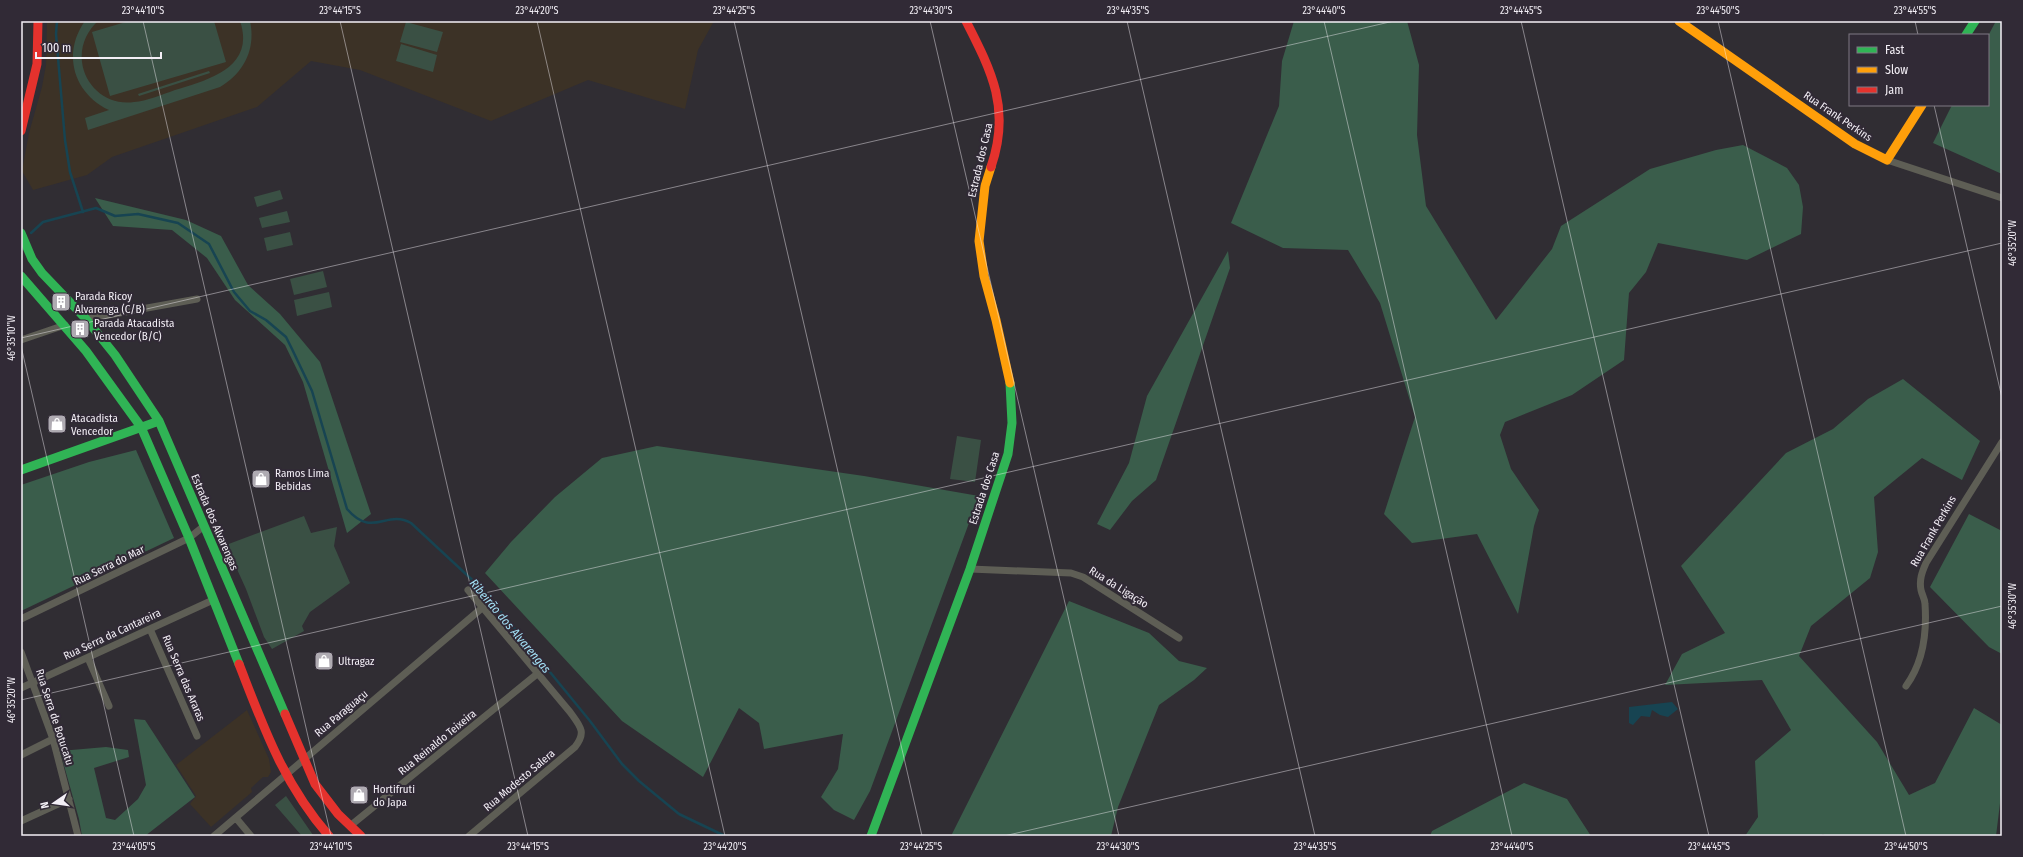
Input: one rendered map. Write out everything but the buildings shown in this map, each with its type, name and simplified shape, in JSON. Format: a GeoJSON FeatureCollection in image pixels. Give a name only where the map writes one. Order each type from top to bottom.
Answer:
{"type":"FeatureCollection","features":[{"type":"Feature","properties":{"kind":"main road"},"geometry":{"type":"LineString","coordinates":[[21,131],[33,87],[38,60],[38,21]]}},
{"type":"Feature","properties":{"kind":"main road","name":"Estrada dos Casa"},"geometry":{"type":"LineString","coordinates":[[871,836],[970,569],[1008,454],[1012,423],[1011,399],[1006,360],[984,276],[979,241],[984,192],[998,148],[1002,116],[985,58],[966,21]]}},
{"type":"Feature","properties":{"kind":"main road","name":"Rua Frank Perkins"},"geometry":{"type":"LineString","coordinates":[[1679,21],[1856,144],[1887,160]]}},
{"type":"Feature","properties":{"kind":"main road"},"geometry":{"type":"LineString","coordinates":[[1967,34],[1975,21]]}},
{"type":"Feature","properties":{"kind":"main road"},"geometry":{"type":"LineString","coordinates":[[1887,160],[1921,106]]}},
{"type":"Feature","properties":{"kind":"main road","name":"Estrada dos Alvarengas"},"geometry":{"type":"LineString","coordinates":[[21,234],[32,259],[42,273],[86,319],[115,355],[159,421],[303,760],[315,784],[338,814],[361,836]]}},
{"type":"Feature","properties":{"kind":"main road"},"geometry":{"type":"LineString","coordinates":[[23,280],[65,325],[106,376],[141,427],[189,538],[260,721],[287,776],[319,826],[329,836]]}},
{"type":"Feature","properties":{"kind":"main road"},"geometry":{"type":"LineString","coordinates":[[21,470],[159,421]]}},
{"type":"Feature","properties":{"kind":"street","name":"Rua Frank Perkins"},"geometry":{"type":"LineString","coordinates":[[1887,160],[2002,198]]}},
{"type":"Feature","properties":{"kind":"street"},"geometry":{"type":"LineString","coordinates":[[86,319],[197,300]]}},
{"type":"Feature","properties":{"kind":"street"},"geometry":{"type":"LineString","coordinates":[[21,340],[65,325]]}},
{"type":"Feature","properties":{"kind":"street","name":"Rua Frank Perkins"},"geometry":{"type":"LineString","coordinates":[[1906,686],[1919,664],[1925,629],[1925,603],[1921,589],[1921,575],[1926,563],[2002,442]]}},
{"type":"Feature","properties":{"kind":"street","name":"Rua Serra do Mar"},"geometry":{"type":"LineString","coordinates":[[21,619],[189,538],[204,526]]}},
{"type":"Feature","properties":{"kind":"street","name":"Rua da Ligação"},"geometry":{"type":"LineString","coordinates":[[970,569],[1071,573],[1083,577],[1179,638]]}},
{"type":"Feature","properties":{"kind":"street"},"geometry":{"type":"LineString","coordinates":[[468,590],[537,674]]}},
{"type":"Feature","properties":{"kind":"street","name":"Rua Serra da Cantareira"},"geometry":{"type":"LineString","coordinates":[[21,688],[213,600]]}},
{"type":"Feature","properties":{"kind":"street","name":"Rua Paraguaçu"},"geometry":{"type":"LineString","coordinates":[[214,836],[287,776],[303,760],[482,608]]}},
{"type":"Feature","properties":{"kind":"street","name":"Rua Serra das Araras"},"geometry":{"type":"LineString","coordinates":[[150,629],[197,736]]}},
{"type":"Feature","properties":{"kind":"street","name":"Rua Serra de Botucatu"},"geometry":{"type":"LineString","coordinates":[[21,652],[34,682],[53,739],[78,836]]}},
{"type":"Feature","properties":{"kind":"street"},"geometry":{"type":"LineString","coordinates":[[88,658],[109,706]]}},
{"type":"Feature","properties":{"kind":"street","name":"Rua Modesto Salera"},"geometry":{"type":"LineString","coordinates":[[469,836],[575,747],[581,740],[581,728],[577,722],[537,674]]}},
{"type":"Feature","properties":{"kind":"street","name":"Rua Reinaldo Teixeira"},"geometry":{"type":"LineString","coordinates":[[350,826],[537,674]]}},
{"type":"Feature","properties":{"kind":"street"},"geometry":{"type":"LineString","coordinates":[[21,755],[53,739]]}},
{"type":"Feature","properties":{"kind":"street"},"geometry":{"type":"LineString","coordinates":[[21,821],[69,799]]}},
{"type":"Feature","properties":{"kind":"street"},"geometry":{"type":"LineString","coordinates":[[236,818],[251,836]]}},
{"type":"Feature","properties":{"kind":"shaded area"},"geometry":{"type":"Polygon","coordinates":[[[47,21],[714,21],[698,50],[685,109],[588,80],[491,121],[360,70],[311,61],[257,107],[112,157],[87,175],[33,190],[22,171],[29,133],[42,87],[46,65],[47,21]]]}},
{"type":"Feature","properties":{"kind":"shaded area"},"geometry":{"type":"Polygon","coordinates":[[[247,710],[269,759],[271,772],[268,777],[263,777],[251,788],[252,792],[211,827],[190,804],[196,796],[176,765],[247,710]]]}},
{"type":"Feature","properties":{"kind":"green space"},"geometry":{"type":"Polygon","coordinates":[[[85,21],[98,21],[91,29],[83,45],[82,62],[84,71],[93,87],[99,93],[115,101],[139,101],[154,98],[201,82],[226,69],[235,61],[241,50],[243,37],[240,21],[250,21],[251,41],[242,67],[236,75],[220,87],[88,130],[85,118],[109,110],[97,103],[87,93],[80,83],[75,71],[73,59],[74,46],[78,33],[85,21]]]}},
{"type":"Feature","properties":{"kind":"green space"},"geometry":{"type":"Polygon","coordinates":[[[129,21],[214,21],[226,62],[110,96],[92,32],[129,21]]]}},
{"type":"Feature","properties":{"kind":"green space"},"geometry":{"type":"Polygon","coordinates":[[[1294,21],[1407,21],[1419,65],[1417,135],[1426,206],[1496,320],[1552,249],[1561,226],[1650,169],[1716,150],[1743,145],[1787,168],[1799,185],[1803,207],[1801,234],[1747,260],[1658,243],[1646,272],[1629,293],[1624,360],[1572,395],[1505,422],[1500,435],[1511,469],[1539,510],[1534,526],[1518,614],[1477,534],[1412,543],[1384,514],[1415,417],[1380,303],[1348,250],[1283,248],[1231,223],[1279,106],[1282,61],[1294,21]]]}},
{"type":"Feature","properties":{"kind":"green space"},"geometry":{"type":"Polygon","coordinates":[[[1996,21],[2002,21],[2002,174],[1933,143],[1952,106],[1989,106],[1989,34],[1996,21]]]}},
{"type":"Feature","properties":{"kind":"green space"},"geometry":{"type":"Polygon","coordinates":[[[406,22],[443,32],[437,52],[400,42],[406,22]]]}},
{"type":"Feature","properties":{"kind":"green space"},"geometry":{"type":"Polygon","coordinates":[[[401,44],[437,55],[433,72],[396,61],[401,44]]]}},
{"type":"Feature","properties":{"kind":"green space"},"geometry":{"type":"Polygon","coordinates":[[[209,71],[210,73],[139,96],[138,94],[209,71]]]}},
{"type":"Feature","properties":{"kind":"green space"},"geometry":{"type":"Polygon","coordinates":[[[280,190],[283,199],[257,207],[254,197],[280,190]]]}},
{"type":"Feature","properties":{"kind":"green space"},"geometry":{"type":"Polygon","coordinates":[[[95,198],[186,220],[221,236],[248,285],[280,314],[320,362],[371,514],[347,533],[303,382],[285,345],[235,300],[207,258],[172,230],[113,226],[95,198]]]}},
{"type":"Feature","properties":{"kind":"green space"},"geometry":{"type":"Polygon","coordinates":[[[287,211],[290,222],[262,228],[259,218],[287,211]]]}},
{"type":"Feature","properties":{"kind":"green space"},"geometry":{"type":"Polygon","coordinates":[[[290,232],[293,245],[267,251],[264,238],[290,232]]]}},
{"type":"Feature","properties":{"kind":"green space"},"geometry":{"type":"Polygon","coordinates":[[[1228,251],[1230,268],[1156,480],[1132,501],[1110,530],[1097,524],[1129,463],[1147,396],[1228,251]]]}},
{"type":"Feature","properties":{"kind":"green space"},"geometry":{"type":"Polygon","coordinates":[[[323,271],[327,287],[294,295],[290,279],[323,271]]]}},
{"type":"Feature","properties":{"kind":"green space"},"geometry":{"type":"Polygon","coordinates":[[[329,292],[332,307],[297,316],[294,300],[329,292]]]}},
{"type":"Feature","properties":{"kind":"green space"},"geometry":{"type":"Polygon","coordinates":[[[1903,379],[1980,441],[1962,480],[1922,458],[1874,497],[1878,552],[1870,578],[1811,626],[1799,656],[1877,742],[1909,795],[1935,783],[1974,708],[2002,725],[2002,787],[1996,836],[1826,836],[1823,834],[1820,836],[1745,836],[1758,817],[1755,761],[1791,730],[1762,680],[1665,685],[1682,654],[1725,633],[1681,566],[1786,453],[1833,429],[1868,399],[1903,379]]]}},
{"type":"Feature","properties":{"kind":"green space"},"geometry":{"type":"Polygon","coordinates":[[[957,436],[981,440],[975,482],[950,479],[957,436]]]}},
{"type":"Feature","properties":{"kind":"green space"},"geometry":{"type":"Polygon","coordinates":[[[657,446],[864,476],[979,496],[870,791],[854,820],[834,810],[821,797],[838,769],[843,734],[764,749],[759,723],[739,708],[703,777],[622,721],[485,573],[511,542],[555,497],[602,458],[657,446]]]}},
{"type":"Feature","properties":{"kind":"green space"},"geometry":{"type":"Polygon","coordinates":[[[136,450],[174,538],[21,611],[21,485],[89,462],[136,450]]]}},
{"type":"Feature","properties":{"kind":"green space"},"geometry":{"type":"Polygon","coordinates":[[[1969,514],[2002,531],[2002,654],[1989,647],[1930,587],[1969,514]]]}},
{"type":"Feature","properties":{"kind":"green space"},"geometry":{"type":"Polygon","coordinates":[[[304,516],[311,533],[337,527],[334,546],[350,583],[310,612],[302,626],[304,631],[272,649],[264,637],[246,589],[226,545],[304,516]]]}},
{"type":"Feature","properties":{"kind":"green space"},"geometry":{"type":"Polygon","coordinates":[[[1069,601],[1149,633],[1179,661],[1207,668],[1194,680],[1159,705],[1118,807],[1111,836],[951,836],[1069,601]]]}},
{"type":"Feature","properties":{"kind":"green space"},"geometry":{"type":"Polygon","coordinates":[[[134,719],[145,720],[195,797],[145,836],[82,836],[79,819],[60,751],[106,747],[128,750],[129,757],[94,768],[106,818],[115,820],[138,799],[146,785],[134,719]]]}},
{"type":"Feature","properties":{"kind":"green space"},"geometry":{"type":"Polygon","coordinates":[[[1524,783],[1567,799],[1591,836],[1430,836],[1432,831],[1524,783]]]}},
{"type":"Feature","properties":{"kind":"green space"},"geometry":{"type":"Polygon","coordinates":[[[286,796],[314,836],[302,836],[275,805],[286,796]]]}},
{"type":"Feature","properties":{"kind":"water"},"geometry":{"type":"Polygon","coordinates":[[[1672,702],[1678,709],[1668,717],[1660,715],[1652,710],[1650,717],[1641,716],[1633,725],[1629,723],[1629,707],[1672,702]]]}},
{"type":"Feature","properties":{"kind":"waterway"},"geometry":{"type":"LineString","coordinates":[[57,21],[56,34],[65,140],[70,172],[83,212]]}},
{"type":"Feature","properties":{"kind":"waterway","name":"Ribeirão dos Alvarengas"},"geometry":{"type":"LineString","coordinates":[[31,233],[43,222],[96,208],[115,216],[138,214],[178,223],[209,244],[234,292],[250,311],[266,320],[286,337],[312,391],[347,509],[356,518],[364,522],[372,523],[394,519],[411,523],[482,589],[590,721],[622,764],[639,781],[679,814],[725,836]]}},
{"type":"Feature","properties":{"kind":"traffic: fast"},"geometry":{"type":"LineString","coordinates":[[1967,34],[1975,21]]}},
{"type":"Feature","properties":{"kind":"traffic: fast"},"geometry":{"type":"LineString","coordinates":[[21,233],[32,259],[42,273],[86,319],[115,355],[159,421],[285,714]]}},
{"type":"Feature","properties":{"kind":"traffic: fast"},"geometry":{"type":"LineString","coordinates":[[21,276],[86,351],[141,427],[189,538],[239,664]]}},
{"type":"Feature","properties":{"kind":"traffic: fast"},"geometry":{"type":"LineString","coordinates":[[871,836],[970,569],[1008,454],[1012,423],[1010,383]]}},
{"type":"Feature","properties":{"kind":"traffic: fast"},"geometry":{"type":"LineString","coordinates":[[21,470],[159,421]]}},
{"type":"Feature","properties":{"kind":"traffic: slow"},"geometry":{"type":"LineString","coordinates":[[1679,21],[1855,144],[1887,160],[1921,106]]}},
{"type":"Feature","properties":{"kind":"traffic: slow"},"geometry":{"type":"LineString","coordinates":[[991,167],[985,186],[979,241],[984,276],[996,320],[1010,383]]}},
{"type":"Feature","properties":{"kind":"traffic: jam"},"geometry":{"type":"LineString","coordinates":[[21,131],[37,64],[38,21]]}},
{"type":"Feature","properties":{"kind":"traffic: jam"},"geometry":{"type":"LineString","coordinates":[[966,21],[984,57],[996,91],[999,109],[999,127],[997,146],[991,167]]}},
{"type":"Feature","properties":{"kind":"traffic: jam"},"geometry":{"type":"LineString","coordinates":[[239,664],[266,733],[276,754],[299,796],[329,836]]}},
{"type":"Feature","properties":{"kind":"traffic: jam"},"geometry":{"type":"LineString","coordinates":[[285,714],[315,784],[338,814],[361,836]]}},
{"type":"Feature","properties":{"kind":"place","name":"Parada Ricoy Alvarenga (C/B)"},"geometry":{"type":"Point","coordinates":[61,302]}},
{"type":"Feature","properties":{"kind":"place","name":"Parada Atacadista Vencedor (B/C)"},"geometry":{"type":"Point","coordinates":[80,329]}},
{"type":"Feature","properties":{"kind":"place","name":"Atacadista Vencedor"},"geometry":{"type":"Point","coordinates":[57,424]}},
{"type":"Feature","properties":{"kind":"place","name":"Ramos Lima Bebidas"},"geometry":{"type":"Point","coordinates":[261,479]}},
{"type":"Feature","properties":{"kind":"place","name":"Ultragaz"},"geometry":{"type":"Point","coordinates":[324,661]}},
{"type":"Feature","properties":{"kind":"place","name":"Hortifruti do Japa"},"geometry":{"type":"Point","coordinates":[359,795]}}]}
